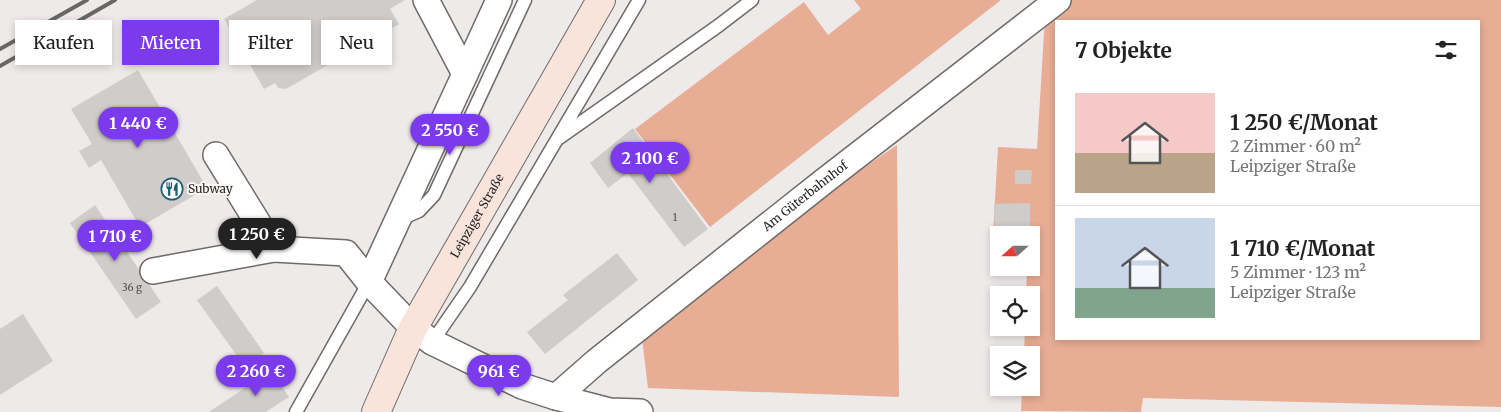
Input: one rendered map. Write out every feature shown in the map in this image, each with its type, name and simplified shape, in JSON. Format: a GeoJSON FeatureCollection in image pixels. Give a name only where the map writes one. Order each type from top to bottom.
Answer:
{"type":"FeatureCollection","features":[{"type":"Feature","properties":{"kind":"main road","name":"Leipziger Straße"},"geometry":{"type":"LineString","coordinates":[[376,412],[422,335],[562,67],[601,0]]}},
{"type":"Feature","properties":{"kind":"street"},"geometry":{"type":"LineString","coordinates":[[426,0],[466,74]]}},
{"type":"Feature","properties":{"kind":"street"},"geometry":{"type":"LineString","coordinates":[[369,282],[499,0]]}},
{"type":"Feature","properties":{"kind":"street","name":"Am Güterbahnhof"},"geometry":{"type":"LineString","coordinates":[[556,397],[597,361],[799,201],[1058,0]]}},
{"type":"Feature","properties":{"kind":"street"},"geometry":{"type":"LineString","coordinates":[[216,155],[274,249]]}},
{"type":"Feature","properties":{"kind":"street"},"geometry":{"type":"LineString","coordinates":[[153,271],[274,249],[346,253],[369,282],[422,335],[522,386],[556,397],[610,410],[640,412]]}},
{"type":"Feature","properties":{"kind":"lane"},"geometry":{"type":"LineString","coordinates":[[398,220],[419,211],[434,195],[525,0]]}},
{"type":"Feature","properties":{"kind":"lane"},"geometry":{"type":"LineString","coordinates":[[422,335],[470,287],[639,0]]}},
{"type":"Feature","properties":{"kind":"lane"},"geometry":{"type":"LineString","coordinates":[[555,141],[752,0]]}},
{"type":"Feature","properties":{"kind":"lane"},"geometry":{"type":"LineString","coordinates":[[296,412],[369,282]]}},
{"type":"Feature","properties":{"kind":"shaded area"},"geometry":{"type":"Polygon","coordinates":[[[854,0],[1001,0],[710,227],[635,129],[804,2],[828,35],[861,9],[854,0]]]}},
{"type":"Feature","properties":{"kind":"shaded area"},"geometry":{"type":"Polygon","coordinates":[[[1046,0],[1501,0],[1501,407],[1143,398],[1141,412],[1021,411],[1022,396],[1040,396],[1040,346],[1024,346],[1025,336],[1040,336],[1040,286],[1026,286],[1027,276],[1040,276],[1040,226],[993,226],[998,147],[1037,149],[1046,0]]]}},
{"type":"Feature","properties":{"kind":"shaded area"},"geometry":{"type":"Polygon","coordinates":[[[897,145],[899,397],[648,388],[642,338],[862,169],[897,145]]]}},
{"type":"Feature","properties":{"kind":"building"},"geometry":{"type":"Polygon","coordinates":[[[257,0],[405,0],[390,9],[399,24],[392,28],[392,20],[321,20],[321,65],[328,65],[286,89],[278,88],[275,83],[264,89],[250,65],[311,65],[311,20],[229,20],[229,28],[224,19],[257,0]]]}},
{"type":"Feature","properties":{"kind":"building"},"geometry":{"type":"Polygon","coordinates":[[[138,70],[207,188],[140,227],[101,160],[89,168],[79,151],[92,144],[71,109],[138,70]]]}},
{"type":"Feature","properties":{"kind":"building"},"geometry":{"type":"Polygon","coordinates":[[[633,128],[708,229],[684,247],[628,173],[608,188],[590,163],[633,128]]]}},
{"type":"Feature","properties":{"kind":"building"},"geometry":{"type":"Polygon","coordinates":[[[1015,170],[1032,170],[1031,184],[1015,184],[1015,170]]]}},
{"type":"Feature","properties":{"kind":"building"},"geometry":{"type":"Polygon","coordinates":[[[1030,203],[1030,226],[995,226],[994,204],[1030,203]]]}},
{"type":"Feature","properties":{"kind":"building"},"geometry":{"type":"Polygon","coordinates":[[[95,205],[161,302],[136,319],[70,223],[95,205]]]}},
{"type":"Feature","properties":{"kind":"building"},"geometry":{"type":"Polygon","coordinates":[[[617,253],[638,280],[545,354],[527,332],[568,300],[563,295],[617,253]]]}},
{"type":"Feature","properties":{"kind":"building"},"geometry":{"type":"Polygon","coordinates":[[[217,286],[264,353],[245,367],[197,300],[217,286]]]}},
{"type":"Feature","properties":{"kind":"building"},"geometry":{"type":"Polygon","coordinates":[[[23,314],[53,361],[0,395],[0,329],[23,314]]]}},
{"type":"Feature","properties":{"kind":"building"},"geometry":{"type":"Polygon","coordinates":[[[271,370],[289,397],[266,412],[209,412],[271,370]]]}},
{"type":"Feature","properties":{"kind":"railway"},"geometry":{"type":"LineString","coordinates":[[0,49],[87,0]]}},
{"type":"Feature","properties":{"kind":"railway"},"geometry":{"type":"LineString","coordinates":[[0,66],[115,0]]}},
{"type":"Feature","properties":{"kind":"place","name":"Subway"},"geometry":{"type":"Point","coordinates":[172,189]}}]}
